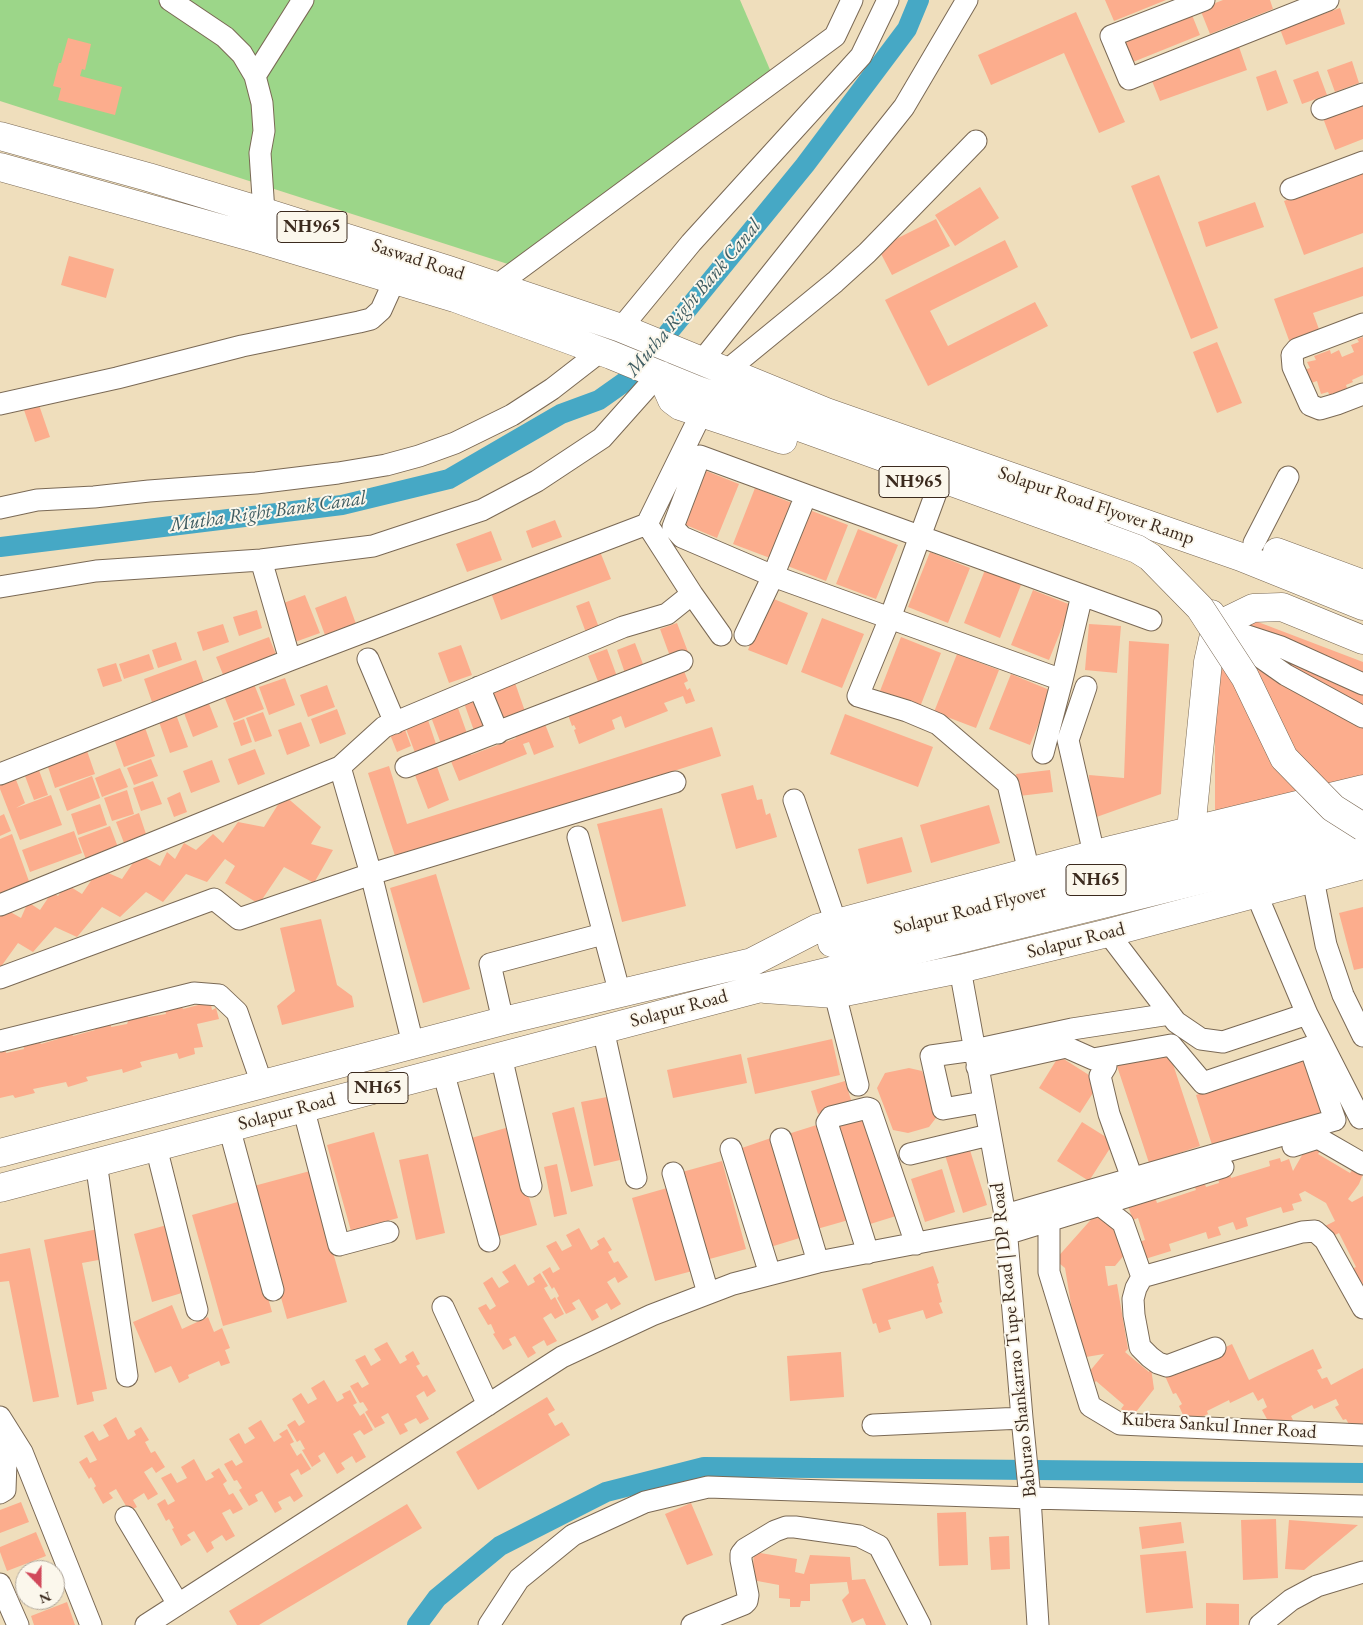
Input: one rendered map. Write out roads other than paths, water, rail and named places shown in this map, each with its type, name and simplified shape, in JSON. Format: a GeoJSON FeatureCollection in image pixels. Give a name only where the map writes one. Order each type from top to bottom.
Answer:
{"type":"FeatureCollection","features":[{"type":"Feature","properties":{"kind":"main road","name":"Saswad Road"},"geometry":{"type":"LineString","coordinates":[[0,136],[148,177],[264,212],[496,286],[624,330],[826,412]]}},
{"type":"Feature","properties":{"kind":"main road","name":"Saswad Road"},"geometry":{"type":"LineString","coordinates":[[0,167],[396,279],[455,298],[659,374]]}},
{"type":"Feature","properties":{"kind":"main road","name":"NH965"},"geometry":{"type":"LineString","coordinates":[[659,374],[672,400],[680,406],[699,402],[1130,546],[1150,557],[1200,608],[1245,677],[1284,758],[1333,808],[1363,827]]}},
{"type":"Feature","properties":{"kind":"main road","name":"NH965"},"geometry":{"type":"LineString","coordinates":[[699,402],[1068,539],[1156,567],[1180,579],[1206,603],[1216,626]]}},
{"type":"Feature","properties":{"kind":"main road","name":"NH965"},"geometry":{"type":"LineString","coordinates":[[826,412],[916,426],[1254,543],[1363,584]]}},
{"type":"Feature","properties":{"kind":"main road","name":"Solapur Road Flyover Ramp"},"geometry":{"type":"LineString","coordinates":[[826,412],[1241,557],[1363,606]]}},
{"type":"Feature","properties":{"kind":"main road"},"geometry":{"type":"LineString","coordinates":[[1191,830],[1208,662],[1216,626],[1253,608],[1282,606],[1363,640]]}},
{"type":"Feature","properties":{"kind":"main road","name":"Solapur Road"},"geometry":{"type":"LineString","coordinates":[[0,1153],[503,1021],[752,962],[818,928],[832,934],[1029,872],[1094,854],[1363,789]]}},
{"type":"Feature","properties":{"kind":"main road","name":"Solapur Road Flyover"},"geometry":{"type":"LineString","coordinates":[[832,934],[1363,815]]}},
{"type":"Feature","properties":{"kind":"main road","name":"Solapur Road Flyover"},"geometry":{"type":"LineString","coordinates":[[757,989],[837,981],[1363,840]]}},
{"type":"Feature","properties":{"kind":"main road","name":"Solapur Road"},"geometry":{"type":"LineString","coordinates":[[837,981],[960,968],[1108,933],[1363,865]]}},
{"type":"Feature","properties":{"kind":"main road","name":"Solapur Road"},"geometry":{"type":"LineString","coordinates":[[0,1188],[757,989]]}},
{"type":"Feature","properties":{"kind":"street"},"geometry":{"type":"LineString","coordinates":[[170,0],[225,37],[242,54],[255,76],[262,103],[264,132],[260,153],[264,212],[255,238]]}},
{"type":"Feature","properties":{"kind":"street"},"geometry":{"type":"LineString","coordinates":[[255,76],[303,0]]}},
{"type":"Feature","properties":{"kind":"street"},"geometry":{"type":"LineString","coordinates":[[496,286],[835,36],[852,0]]}},
{"type":"Feature","properties":{"kind":"street"},"geometry":{"type":"LineString","coordinates":[[624,330],[690,243],[769,159],[861,56],[888,0]]}},
{"type":"Feature","properties":{"kind":"street"},"geometry":{"type":"LineString","coordinates":[[702,362],[904,108],[967,0]]}},
{"type":"Feature","properties":{"kind":"street"},"geometry":{"type":"LineString","coordinates":[[1204,0],[1111,36],[1129,79],[1328,0]]}},
{"type":"Feature","properties":{"kind":"street"},"geometry":{"type":"LineString","coordinates":[[835,36],[861,56]]}},
{"type":"Feature","properties":{"kind":"street"},"geometry":{"type":"LineString","coordinates":[[1322,109],[1363,94]]}},
{"type":"Feature","properties":{"kind":"street"},"geometry":{"type":"LineString","coordinates":[[702,362],[842,276],[867,253],[976,141]]}},
{"type":"Feature","properties":{"kind":"street"},"geometry":{"type":"LineString","coordinates":[[1291,189],[1363,162]]}},
{"type":"Feature","properties":{"kind":"street"},"geometry":{"type":"LineString","coordinates":[[0,404],[117,378],[242,346],[371,319],[381,310],[396,279]]}},
{"type":"Feature","properties":{"kind":"street"},"geometry":{"type":"LineString","coordinates":[[1361,315],[1297,349],[1292,355],[1293,367],[1310,405],[1320,409],[1363,394]]}},
{"type":"Feature","properties":{"kind":"street"},"geometry":{"type":"LineString","coordinates":[[0,508],[37,500],[94,498],[149,491],[256,484],[338,473],[419,456],[455,444],[512,415],[606,353]]}},
{"type":"Feature","properties":{"kind":"street"},"geometry":{"type":"LineString","coordinates":[[0,587],[96,571],[261,560],[373,546],[482,510],[537,481],[602,438],[659,374]]}},
{"type":"Feature","properties":{"kind":"street"},"geometry":{"type":"LineString","coordinates":[[0,774],[290,660],[647,524],[699,402]]}},
{"type":"Feature","properties":{"kind":"street"},"geometry":{"type":"LineString","coordinates":[[1062,680],[773,576],[682,537],[673,528],[700,456],[1151,620]]}},
{"type":"Feature","properties":{"kind":"street"},"geometry":{"type":"LineString","coordinates":[[1254,543],[1288,477]]}},
{"type":"Feature","properties":{"kind":"street"},"geometry":{"type":"LineString","coordinates":[[937,490],[890,618],[858,696],[907,711],[938,724],[1008,784],[1029,872]]}},
{"type":"Feature","properties":{"kind":"street"},"geometry":{"type":"LineString","coordinates":[[745,635],[773,576],[806,494]]}},
{"type":"Feature","properties":{"kind":"street"},"geometry":{"type":"LineString","coordinates":[[647,524],[721,635]]}},
{"type":"Feature","properties":{"kind":"street"},"geometry":{"type":"LineString","coordinates":[[261,560],[290,660]]}},
{"type":"Feature","properties":{"kind":"street"},"geometry":{"type":"LineString","coordinates":[[0,905],[340,767],[384,727],[623,626],[667,614],[692,594]]}},
{"type":"Feature","properties":{"kind":"street"},"geometry":{"type":"LineString","coordinates":[[1043,753],[1082,595]]}},
{"type":"Feature","properties":{"kind":"street"},"geometry":{"type":"LineString","coordinates":[[1216,626],[1281,647],[1363,684]]}},
{"type":"Feature","properties":{"kind":"street"},"geometry":{"type":"LineString","coordinates":[[1216,626],[1286,676],[1363,718]]}},
{"type":"Feature","properties":{"kind":"street"},"geometry":{"type":"LineString","coordinates":[[368,659],[395,723]]}},
{"type":"Feature","properties":{"kind":"street"},"geometry":{"type":"LineString","coordinates":[[406,767],[682,661]]}},
{"type":"Feature","properties":{"kind":"street"},"geometry":{"type":"LineString","coordinates":[[479,687],[498,733]]}},
{"type":"Feature","properties":{"kind":"street"},"geometry":{"type":"LineString","coordinates":[[1086,687],[1068,740],[1094,854]]}},
{"type":"Feature","properties":{"kind":"street"},"geometry":{"type":"LineString","coordinates":[[340,767],[371,874],[413,1044]]}},
{"type":"Feature","properties":{"kind":"street"},"geometry":{"type":"LineString","coordinates":[[0,978],[214,899],[239,920],[371,874],[675,782]]}},
{"type":"Feature","properties":{"kind":"street"},"geometry":{"type":"LineString","coordinates":[[794,800],[832,934]]}},
{"type":"Feature","properties":{"kind":"street"},"geometry":{"type":"LineString","coordinates":[[578,837],[620,994]]}},
{"type":"Feature","properties":{"kind":"street"},"geometry":{"type":"LineString","coordinates":[[1313,879],[1326,945],[1343,995],[1363,1036]]}},
{"type":"Feature","properties":{"kind":"street"},"geometry":{"type":"LineString","coordinates":[[1256,894],[1307,1014],[1360,1118]]}},
{"type":"Feature","properties":{"kind":"street"},"geometry":{"type":"LineString","coordinates":[[1108,933],[1176,1022],[1201,1039],[1223,1042],[1307,1014]]}},
{"type":"Feature","properties":{"kind":"street"},"geometry":{"type":"LineString","coordinates":[[503,1021],[490,964],[603,934]]}},
{"type":"Feature","properties":{"kind":"street","name":"Baburao Shankarrao Tupe Road | DP Road"},"geometry":{"type":"LineString","coordinates":[[960,968],[1006,1225],[1029,1491],[1038,1625]]}},
{"type":"Feature","properties":{"kind":"street"},"geometry":{"type":"LineString","coordinates":[[837,981],[858,1085]]}},
{"type":"Feature","properties":{"kind":"street"},"geometry":{"type":"LineString","coordinates":[[0,1041],[194,993],[219,995],[237,1012],[262,1084]]}},
{"type":"Feature","properties":{"kind":"street"},"geometry":{"type":"LineString","coordinates":[[975,1058],[1072,1028],[1170,1014]]}},
{"type":"Feature","properties":{"kind":"street"},"geometry":{"type":"LineString","coordinates":[[603,1029],[636,1178]]}},
{"type":"Feature","properties":{"kind":"street"},"geometry":{"type":"LineString","coordinates":[[983,1102],[943,1109],[931,1056],[975,1058],[1066,1048],[1093,1059],[1170,1045],[1203,1083],[1310,1047],[1335,1120],[1132,1178],[1006,1225]]}},
{"type":"Feature","properties":{"kind":"street"},"geometry":{"type":"LineString","coordinates":[[501,1056],[531,1186]]}},
{"type":"Feature","properties":{"kind":"street"},"geometry":{"type":"LineString","coordinates":[[1106,1066],[1100,1076],[1109,1114],[1132,1178]]}},
{"type":"Feature","properties":{"kind":"street"},"geometry":{"type":"LineString","coordinates":[[443,1071],[489,1241]]}},
{"type":"Feature","properties":{"kind":"street"},"geometry":{"type":"LineString","coordinates":[[303,1107],[339,1245],[388,1232]]}},
{"type":"Feature","properties":{"kind":"street"},"geometry":{"type":"LineString","coordinates":[[868,1253],[827,1123],[831,1117],[867,1108],[870,1109],[916,1244]]}},
{"type":"Feature","properties":{"kind":"street"},"geometry":{"type":"LineString","coordinates":[[229,1127],[273,1290]]}},
{"type":"Feature","properties":{"kind":"street"},"geometry":{"type":"LineString","coordinates":[[910,1154],[989,1135]]}},
{"type":"Feature","properties":{"kind":"street"},"geometry":{"type":"LineString","coordinates":[[146,1625],[562,1357],[652,1315],[708,1293],[733,1284],[818,1262],[1006,1225],[1049,1221],[1318,1138],[1363,1164]]}},
{"type":"Feature","properties":{"kind":"street"},"geometry":{"type":"LineString","coordinates":[[781,1139],[818,1262]]}},
{"type":"Feature","properties":{"kind":"street"},"geometry":{"type":"LineString","coordinates":[[156,1147],[197,1310]]}},
{"type":"Feature","properties":{"kind":"street"},"geometry":{"type":"LineString","coordinates":[[731,1149],[770,1274]]}},
{"type":"Feature","properties":{"kind":"street"},"geometry":{"type":"LineString","coordinates":[[96,1162],[127,1376]]}},
{"type":"Feature","properties":{"kind":"street"},"geometry":{"type":"LineString","coordinates":[[673,1173],[708,1293]]}},
{"type":"Feature","properties":{"kind":"street"},"geometry":{"type":"LineString","coordinates":[[1100,1205],[1124,1223],[1142,1277]]}},
{"type":"Feature","properties":{"kind":"street","name":"Kubera Sankul Inner Road"},"geometry":{"type":"LineString","coordinates":[[1049,1221],[1049,1272],[1090,1406],[1120,1424],[1363,1435]]}},
{"type":"Feature","properties":{"kind":"street"},"geometry":{"type":"LineString","coordinates":[[1215,1348],[1168,1366],[1150,1357],[1140,1347],[1134,1315],[1133,1299],[1142,1277],[1302,1232],[1315,1232],[1324,1240],[1363,1308]]}},
{"type":"Feature","properties":{"kind":"street"},"geometry":{"type":"LineString","coordinates":[[443,1307],[488,1405]]}},
{"type":"Feature","properties":{"kind":"street"},"geometry":{"type":"LineString","coordinates":[[0,1417],[22,1452],[91,1625]]}},
{"type":"Feature","properties":{"kind":"street"},"geometry":{"type":"LineString","coordinates":[[873,1425],[1022,1418]]}},
{"type":"Feature","properties":{"kind":"street"},"geometry":{"type":"LineString","coordinates":[[0,1439],[6,1462],[5,1490],[0,1492]]}},
{"type":"Feature","properties":{"kind":"street"},"geometry":{"type":"LineString","coordinates":[[489,1625],[519,1579],[573,1535],[645,1502],[708,1487],[1029,1491],[1363,1506]]}},
{"type":"Feature","properties":{"kind":"street"},"geometry":{"type":"LineString","coordinates":[[126,1517],[178,1604]]}},
{"type":"Feature","properties":{"kind":"street"},"geometry":{"type":"LineString","coordinates":[[692,1625],[744,1604],[747,1601],[748,1595],[740,1560],[741,1554],[745,1549],[775,1531],[786,1527],[795,1527],[859,1536],[879,1546],[920,1625]]}},
{"type":"Feature","properties":{"kind":"street"},"geometry":{"type":"LineString","coordinates":[[1260,1625],[1291,1600],[1317,1586],[1363,1572]]}},
{"type":"Feature","properties":{"kind":"street"},"geometry":{"type":"LineString","coordinates":[[0,1584],[18,1625]]}},
{"type":"Feature","properties":{"kind":"waterway","name":"Mutha Right Bank Canal"},"geometry":{"type":"LineString","coordinates":[[0,547],[342,505],[449,479],[561,414],[599,400],[633,376],[805,165],[907,29],[919,0]]}},
{"type":"Feature","properties":{"kind":"waterway"},"geometry":{"type":"LineString","coordinates":[[417,1625],[437,1598],[500,1546],[606,1492],[704,1467],[1363,1473]]}}]}
